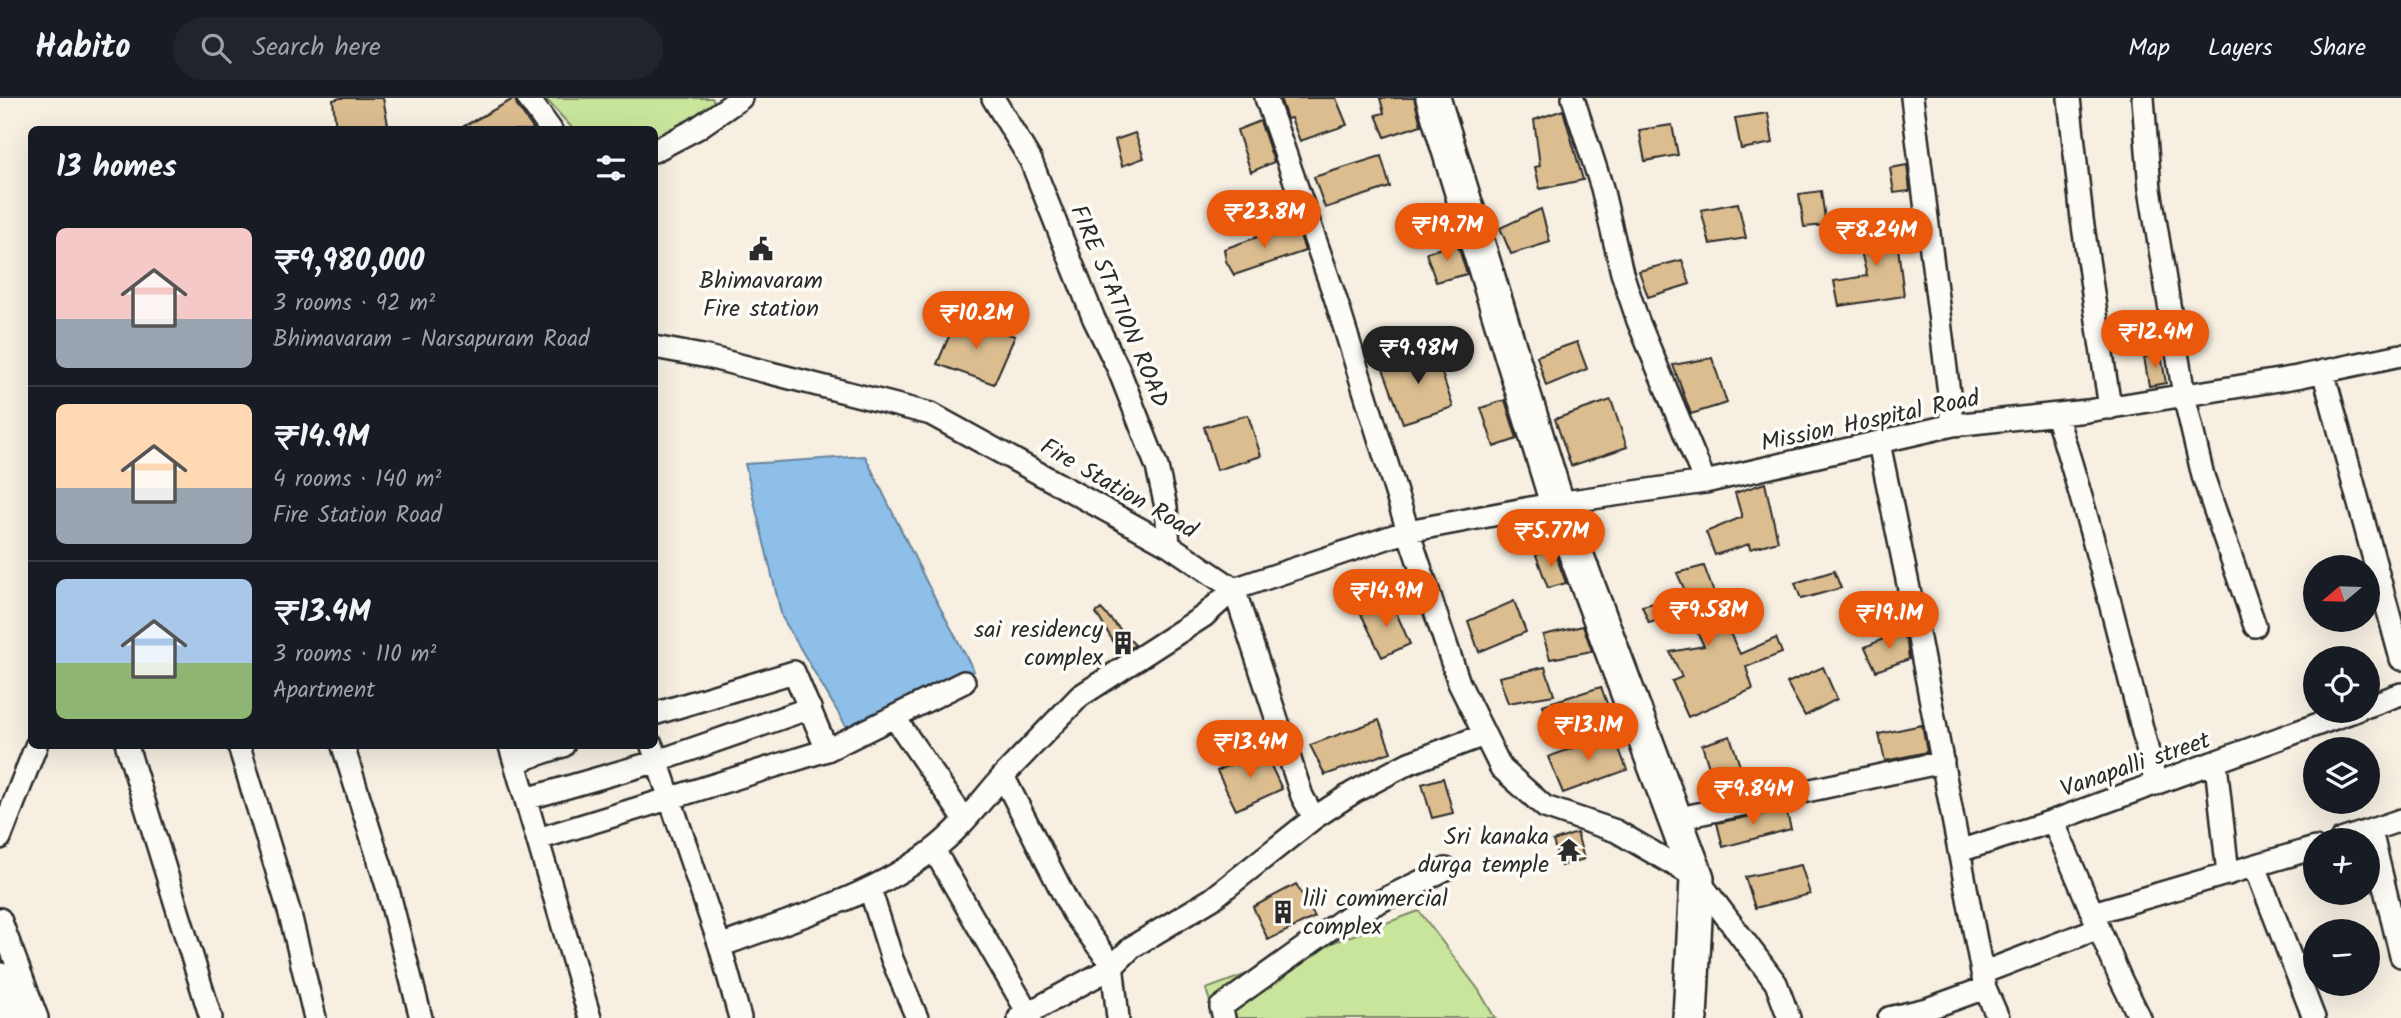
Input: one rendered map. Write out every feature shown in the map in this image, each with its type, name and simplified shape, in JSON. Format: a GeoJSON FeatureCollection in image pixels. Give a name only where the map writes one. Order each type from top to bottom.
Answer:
{"type":"FeatureCollection","features":[{"type":"Feature","properties":{"kind":"highway"},"geometry":{"type":"LineString","coordinates":[[0,981],[12,1018]]}},
{"type":"Feature","properties":{"kind":"main road"},"geometry":{"type":"LineString","coordinates":[[1433,98],[1558,503],[1697,878],[1690,1018]]}},
{"type":"Feature","properties":{"kind":"street"},"geometry":{"type":"LineString","coordinates":[[528,98],[548,126]]}},
{"type":"Feature","properties":{"kind":"street","name":"FIRE STATION ROAD"},"geometry":{"type":"LineString","coordinates":[[993,98],[1031,161],[1157,467],[1166,507],[1169,545]]}},
{"type":"Feature","properties":{"kind":"street"},"geometry":{"type":"LineString","coordinates":[[1266,98],[1335,297],[1459,683],[1501,768],[1545,807],[1616,831],[1697,878],[1776,983],[1788,1018]]}},
{"type":"Feature","properties":{"kind":"street"},"geometry":{"type":"LineString","coordinates":[[1573,98],[1602,188],[1620,264],[1638,321],[1705,482]]}},
{"type":"Feature","properties":{"kind":"street"},"geometry":{"type":"LineString","coordinates":[[1912,98],[1953,425]]}},
{"type":"Feature","properties":{"kind":"street"},"geometry":{"type":"LineString","coordinates":[[2069,98],[2082,219],[2110,408]]}},
{"type":"Feature","properties":{"kind":"street"},"geometry":{"type":"LineString","coordinates":[[2143,98],[2150,189],[2184,395],[2203,475],[2255,626]]}},
{"type":"Feature","properties":{"kind":"street"},"geometry":{"type":"LineString","coordinates":[[658,148],[696,129],[737,99]]}},
{"type":"Feature","properties":{"kind":"street","name":"Fire Station Road"},"geometry":{"type":"LineString","coordinates":[[658,348],[708,357],[931,414],[1169,545],[1234,589]]}},
{"type":"Feature","properties":{"kind":"street","name":"Mission Hospital Road"},"geometry":{"type":"LineString","coordinates":[[1558,503],[1705,482],[1953,425],[2110,408],[2401,355]]}},
{"type":"Feature","properties":{"kind":"street"},"geometry":{"type":"LineString","coordinates":[[2323,371],[2401,659]]}},
{"type":"Feature","properties":{"kind":"street"},"geometry":{"type":"LineString","coordinates":[[2056,415],[2127,667],[2156,785]]}},
{"type":"Feature","properties":{"kind":"street"},"geometry":{"type":"LineString","coordinates":[[1878,443],[1917,628],[1983,981],[1998,1018]]}},
{"type":"Feature","properties":{"kind":"street"},"geometry":{"type":"LineString","coordinates":[[720,946],[870,889],[934,850],[1080,696],[1204,616],[1234,589],[1408,531],[1558,503]]}},
{"type":"Feature","properties":{"kind":"street"},"geometry":{"type":"LineString","coordinates":[[1234,589],[1302,796],[1314,818]]}},
{"type":"Feature","properties":{"kind":"street"},"geometry":{"type":"LineString","coordinates":[[658,713],[794,672],[827,750]]}},
{"type":"Feature","properties":{"kind":"street"},"geometry":{"type":"LineString","coordinates":[[538,839],[827,750],[964,682]]}},
{"type":"Feature","properties":{"kind":"street"},"geometry":{"type":"LineString","coordinates":[[2380,702],[2401,694]]}},
{"type":"Feature","properties":{"kind":"street"},"geometry":{"type":"LineString","coordinates":[[526,799],[655,753],[810,708]]}},
{"type":"Feature","properties":{"kind":"street"},"geometry":{"type":"LineString","coordinates":[[894,717],[965,820]]}},
{"type":"Feature","properties":{"kind":"street","name":"Vanapalli street"},"geometry":{"type":"LineString","coordinates":[[2140,1018],[2053,821],[2323,723]]}},
{"type":"Feature","properties":{"kind":"street"},"geometry":{"type":"LineString","coordinates":[[934,850],[1026,1017],[1111,968],[1132,947],[1212,899],[1314,818],[1354,792],[1409,763],[1484,735]]}},
{"type":"Feature","properties":{"kind":"street"},"geometry":{"type":"LineString","coordinates":[[0,838],[35,749]]}},
{"type":"Feature","properties":{"kind":"street"},"geometry":{"type":"LineString","coordinates":[[128,749],[211,1018]]}},
{"type":"Feature","properties":{"kind":"street"},"geometry":{"type":"LineString","coordinates":[[240,749],[290,915],[315,1018]]}},
{"type":"Feature","properties":{"kind":"street"},"geometry":{"type":"LineString","coordinates":[[344,749],[387,886],[421,1018]]}},
{"type":"Feature","properties":{"kind":"street"},"geometry":{"type":"LineString","coordinates":[[544,749],[513,754],[590,1018]]}},
{"type":"Feature","properties":{"kind":"street"},"geometry":{"type":"LineString","coordinates":[[655,753],[720,946],[740,1018]]}},
{"type":"Feature","properties":{"kind":"street"},"geometry":{"type":"LineString","coordinates":[[1675,819],[1942,762]]}},
{"type":"Feature","properties":{"kind":"street"},"geometry":{"type":"LineString","coordinates":[[2216,764],[2228,874]]}},
{"type":"Feature","properties":{"kind":"street"},"geometry":{"type":"LineString","coordinates":[[1003,776],[1073,913],[1100,947],[1111,968],[1118,1018]]}},
{"type":"Feature","properties":{"kind":"street"},"geometry":{"type":"LineString","coordinates":[[2379,828],[2401,820]]}},
{"type":"Feature","properties":{"kind":"street"},"geometry":{"type":"LineString","coordinates":[[1959,850],[2053,821]]}},
{"type":"Feature","properties":{"kind":"street"},"geometry":{"type":"LineString","coordinates":[[1889,1018],[1929,1013],[2096,920],[2228,874],[2303,852]]}},
{"type":"Feature","properties":{"kind":"street"},"geometry":{"type":"LineString","coordinates":[[2255,866],[2314,1018]]}},
{"type":"Feature","properties":{"kind":"street"},"geometry":{"type":"LineString","coordinates":[[2380,868],[2401,956]]}},
{"type":"Feature","properties":{"kind":"street"},"geometry":{"type":"LineString","coordinates":[[1224,1018],[1221,1007],[1344,919],[1446,869]]}},
{"type":"Feature","properties":{"kind":"street"},"geometry":{"type":"LineString","coordinates":[[870,889],[892,959],[918,1018]]}},
{"type":"Feature","properties":{"kind":"street"},"geometry":{"type":"LineString","coordinates":[[0,919],[37,1018]]}},
{"type":"Feature","properties":{"kind":"green space"},"geometry":{"type":"Polygon","coordinates":[[[545,98],[712,98],[718,109],[658,139],[658,126],[570,126],[545,98]]]}},
{"type":"Feature","properties":{"kind":"green space"},"geometry":{"type":"Polygon","coordinates":[[[1419,911],[1478,989],[1495,1018],[1215,1018],[1206,989],[1419,911]]]}},
{"type":"Feature","properties":{"kind":"water"},"geometry":{"type":"Polygon","coordinates":[[[865,456],[928,585],[974,671],[850,733],[782,617],[745,464],[865,456]]]}},
{"type":"Feature","properties":{"kind":"building"},"geometry":{"type":"Polygon","coordinates":[[[383,98],[388,126],[336,126],[333,100],[383,98]]]}},
{"type":"Feature","properties":{"kind":"building"},"geometry":{"type":"Polygon","coordinates":[[[515,98],[517,106],[531,126],[464,126],[515,98]]]}},
{"type":"Feature","properties":{"kind":"building"},"geometry":{"type":"Polygon","coordinates":[[[1280,98],[1336,98],[1347,125],[1300,141],[1291,118],[1287,119],[1280,98]]]}},
{"type":"Feature","properties":{"kind":"building"},"geometry":{"type":"Polygon","coordinates":[[[1380,98],[1414,98],[1421,125],[1385,137],[1376,115],[1384,113],[1380,98]]]}},
{"type":"Feature","properties":{"kind":"building"},"geometry":{"type":"Polygon","coordinates":[[[1563,110],[1583,180],[1540,189],[1535,167],[1540,166],[1534,120],[1563,110]]]}},
{"type":"Feature","properties":{"kind":"building"},"geometry":{"type":"Polygon","coordinates":[[[1768,113],[1773,143],[1741,149],[1735,118],[1768,113]]]}},
{"type":"Feature","properties":{"kind":"building"},"geometry":{"type":"Polygon","coordinates":[[[1260,121],[1274,162],[1251,172],[1237,130],[1260,121]]]}},
{"type":"Feature","properties":{"kind":"building"},"geometry":{"type":"Polygon","coordinates":[[[1672,125],[1678,155],[1645,161],[1639,130],[1672,125]]]}},
{"type":"Feature","properties":{"kind":"building"},"geometry":{"type":"Polygon","coordinates":[[[1135,133],[1144,158],[1122,166],[1115,140],[1135,133]]]}},
{"type":"Feature","properties":{"kind":"building"},"geometry":{"type":"Polygon","coordinates":[[[1381,156],[1390,187],[1325,208],[1314,177],[1381,156]]]}},
{"type":"Feature","properties":{"kind":"building"},"geometry":{"type":"Polygon","coordinates":[[[1907,165],[1910,191],[1894,193],[1890,168],[1907,165]]]}},
{"type":"Feature","properties":{"kind":"building"},"geometry":{"type":"Polygon","coordinates":[[[1821,191],[1826,225],[1804,227],[1799,194],[1821,191]]]}},
{"type":"Feature","properties":{"kind":"building"},"geometry":{"type":"Polygon","coordinates":[[[1738,203],[1746,238],[1710,244],[1701,210],[1738,203]]]}},
{"type":"Feature","properties":{"kind":"building"},"geometry":{"type":"Polygon","coordinates":[[[1541,209],[1550,242],[1511,254],[1500,228],[1541,209]]]}},
{"type":"Feature","properties":{"kind":"building"},"geometry":{"type":"Polygon","coordinates":[[[1296,223],[1305,251],[1234,275],[1226,261],[1224,249],[1296,223]]]}},
{"type":"Feature","properties":{"kind":"building"},"geometry":{"type":"Polygon","coordinates":[[[1903,226],[1905,246],[1898,247],[1904,296],[1839,306],[1834,281],[1867,276],[1856,231],[1903,226]]]}},
{"type":"Feature","properties":{"kind":"building"},"geometry":{"type":"Polygon","coordinates":[[[1457,243],[1467,274],[1436,282],[1426,253],[1457,243]]]}},
{"type":"Feature","properties":{"kind":"building"},"geometry":{"type":"Polygon","coordinates":[[[1682,260],[1690,284],[1648,297],[1639,271],[1682,260]]]}},
{"type":"Feature","properties":{"kind":"building"},"geometry":{"type":"Polygon","coordinates":[[[956,320],[1015,336],[994,384],[937,364],[956,320]]]}},
{"type":"Feature","properties":{"kind":"building"},"geometry":{"type":"Polygon","coordinates":[[[1577,342],[1587,369],[1546,386],[1537,356],[1577,342]]]}},
{"type":"Feature","properties":{"kind":"building"},"geometry":{"type":"Polygon","coordinates":[[[1434,349],[1453,407],[1403,423],[1382,366],[1434,349]]]}},
{"type":"Feature","properties":{"kind":"building"},"geometry":{"type":"Polygon","coordinates":[[[2161,355],[2166,383],[2149,386],[2144,357],[2161,355]]]}},
{"type":"Feature","properties":{"kind":"building"},"geometry":{"type":"Polygon","coordinates":[[[1712,358],[1727,403],[1691,414],[1673,365],[1712,358]]]}},
{"type":"Feature","properties":{"kind":"building"},"geometry":{"type":"Polygon","coordinates":[[[1505,400],[1517,439],[1494,447],[1481,408],[1505,400]]]}},
{"type":"Feature","properties":{"kind":"building"},"geometry":{"type":"Polygon","coordinates":[[[1611,400],[1627,447],[1571,466],[1555,419],[1611,400]]]}},
{"type":"Feature","properties":{"kind":"building"},"geometry":{"type":"Polygon","coordinates":[[[1248,415],[1261,456],[1217,470],[1204,427],[1248,415]]]}},
{"type":"Feature","properties":{"kind":"building"},"geometry":{"type":"Polygon","coordinates":[[[1765,483],[1778,541],[1750,549],[1749,544],[1715,555],[1706,532],[1742,517],[1735,493],[1765,483]]]}},
{"type":"Feature","properties":{"kind":"building"},"geometry":{"type":"Polygon","coordinates":[[[1553,548],[1566,583],[1548,588],[1536,555],[1553,548]]]}},
{"type":"Feature","properties":{"kind":"building"},"geometry":{"type":"Polygon","coordinates":[[[1704,566],[1714,593],[1711,594],[1740,654],[1776,638],[1782,653],[1746,667],[1753,689],[1688,717],[1672,681],[1682,677],[1670,652],[1704,646],[1687,611],[1649,623],[1642,606],[1687,595],[1677,573],[1704,566]]]}},
{"type":"Feature","properties":{"kind":"building"},"geometry":{"type":"Polygon","coordinates":[[[1834,571],[1841,588],[1801,599],[1795,583],[1834,571]]]}},
{"type":"Feature","properties":{"kind":"building"},"geometry":{"type":"Polygon","coordinates":[[[1391,601],[1410,644],[1382,657],[1361,614],[1391,601]]]}},
{"type":"Feature","properties":{"kind":"building"},"geometry":{"type":"Polygon","coordinates":[[[1514,601],[1526,632],[1479,652],[1468,621],[1514,601]]]}},
{"type":"Feature","properties":{"kind":"building","name":"sai residency complex"},"geometry":{"type":"Polygon","coordinates":[[[1101,609],[1135,645],[1121,654],[1096,613],[1101,609]]]}},
{"type":"Feature","properties":{"kind":"building"},"geometry":{"type":"Polygon","coordinates":[[[1583,626],[1592,651],[1550,659],[1543,635],[1583,626]]]}},
{"type":"Feature","properties":{"kind":"building"},"geometry":{"type":"Polygon","coordinates":[[[1901,631],[1907,643],[1909,659],[1876,671],[1865,647],[1901,631]]]}},
{"type":"Feature","properties":{"kind":"building"},"geometry":{"type":"Polygon","coordinates":[[[1545,667],[1554,695],[1508,703],[1499,677],[1545,667]]]}},
{"type":"Feature","properties":{"kind":"building"},"geometry":{"type":"Polygon","coordinates":[[[1823,667],[1837,699],[1805,716],[1787,683],[1823,667]]]}},
{"type":"Feature","properties":{"kind":"building"},"geometry":{"type":"Polygon","coordinates":[[[1601,687],[1609,709],[1549,725],[1543,705],[1601,687]]]}},
{"type":"Feature","properties":{"kind":"building"},"geometry":{"type":"Polygon","coordinates":[[[1379,720],[1391,752],[1325,775],[1310,745],[1379,720]]]}},
{"type":"Feature","properties":{"kind":"building"},"geometry":{"type":"Polygon","coordinates":[[[1922,725],[1927,752],[1885,761],[1879,734],[1922,725]]]}},
{"type":"Feature","properties":{"kind":"building"},"geometry":{"type":"Polygon","coordinates":[[[1613,733],[1627,770],[1563,793],[1548,757],[1613,733]]]}},
{"type":"Feature","properties":{"kind":"building"},"geometry":{"type":"Polygon","coordinates":[[[1730,736],[1746,784],[1716,790],[1702,745],[1730,736]]]}},
{"type":"Feature","properties":{"kind":"building"},"geometry":{"type":"Polygon","coordinates":[[[1263,749],[1282,789],[1236,810],[1217,771],[1263,749]]]}},
{"type":"Feature","properties":{"kind":"building"},"geometry":{"type":"Polygon","coordinates":[[[1443,778],[1453,813],[1432,818],[1422,784],[1443,778]]]}},
{"type":"Feature","properties":{"kind":"building"},"geometry":{"type":"Polygon","coordinates":[[[1786,809],[1791,829],[1723,847],[1717,823],[1786,809]]]}},
{"type":"Feature","properties":{"kind":"building","name":"Sri kanaka durga temple"},"geometry":{"type":"Polygon","coordinates":[[[1577,833],[1584,859],[1561,866],[1553,841],[1577,833]]]}},
{"type":"Feature","properties":{"kind":"building"},"geometry":{"type":"Polygon","coordinates":[[[1801,865],[1810,894],[1755,908],[1745,877],[1801,865]]]}},
{"type":"Feature","properties":{"kind":"building","name":"lili commercial complex"},"geometry":{"type":"Polygon","coordinates":[[[1296,884],[1315,917],[1268,940],[1253,907],[1296,884]]]}},
{"type":"Feature","properties":{"kind":"place","name":"Bhimavaram Fire station"},"geometry":{"type":"Point","coordinates":[761,249]}},
{"type":"Feature","properties":{"kind":"place","name":"sai residency complex"},"geometry":{"type":"Point","coordinates":[1123,643]}},
{"type":"Feature","properties":{"kind":"place","name":"Sri kanaka durga temple"},"geometry":{"type":"Point","coordinates":[1569,850]}},
{"type":"Feature","properties":{"kind":"place","name":"lili commercial complex"},"geometry":{"type":"Point","coordinates":[1283,912]}}]}
